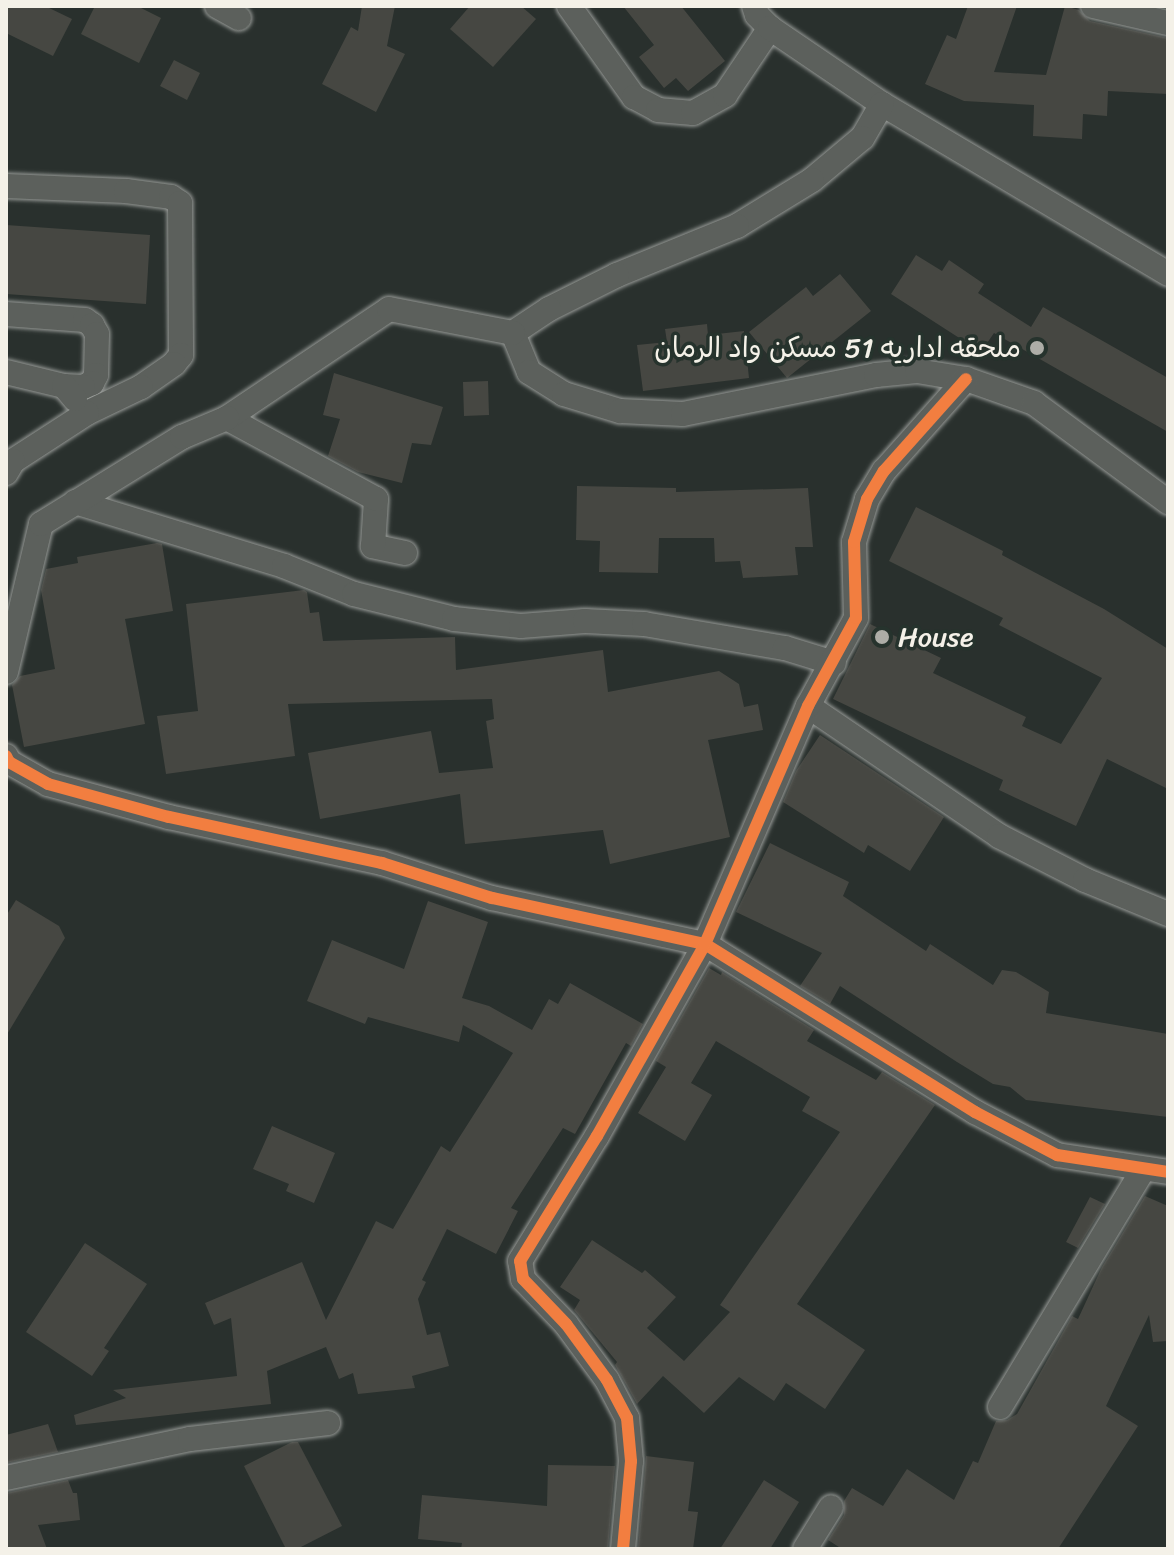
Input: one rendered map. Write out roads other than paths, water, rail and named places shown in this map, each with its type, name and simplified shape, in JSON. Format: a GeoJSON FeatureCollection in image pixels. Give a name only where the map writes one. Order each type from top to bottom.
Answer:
{"type":"FeatureCollection","features":[{"type":"Feature","properties":{"kind":"street"},"geometry":{"type":"LineString","coordinates":[[217,6],[239,18]]}},
{"type":"Feature","properties":{"kind":"street"},"geometry":{"type":"LineString","coordinates":[[569,6],[634,97],[658,110],[693,113],[725,95],[770,28]]}},
{"type":"Feature","properties":{"kind":"street"},"geometry":{"type":"LineString","coordinates":[[754,6],[757,15],[770,28],[882,104],[1168,274]]}},
{"type":"Feature","properties":{"kind":"street"},"geometry":{"type":"LineString","coordinates":[[1095,6],[1168,23]]}},
{"type":"Feature","properties":{"kind":"street"},"geometry":{"type":"LineString","coordinates":[[6,672],[41,524],[182,437],[227,418],[389,309],[513,333],[549,309],[617,275],[737,226],[812,180],[862,138],[882,104]]}},
{"type":"Feature","properties":{"kind":"street"},"geometry":{"type":"LineString","coordinates":[[6,186],[126,191],[171,197],[180,203],[181,355],[174,364],[141,387],[87,413],[13,461],[6,473]]}},
{"type":"Feature","properties":{"kind":"street"},"geometry":{"type":"LineString","coordinates":[[6,314],[85,320],[97,334],[96,375],[92,383],[83,387],[64,386],[6,372]]}},
{"type":"Feature","properties":{"kind":"street"},"geometry":{"type":"LineString","coordinates":[[513,333],[529,372],[564,394],[620,411],[683,414],[876,375],[917,371],[966,379],[1034,403],[1168,502]]}},
{"type":"Feature","properties":{"kind":"street"},"geometry":{"type":"LineString","coordinates":[[623,1549],[631,1461],[627,1418],[607,1380],[556,1312],[523,1279],[518,1267],[705,944],[808,706],[856,618],[854,542],[867,499],[884,471],[966,379]]}},
{"type":"Feature","properties":{"kind":"street"},"geometry":{"type":"LineString","coordinates":[[64,386],[87,413]]}},
{"type":"Feature","properties":{"kind":"street"},"geometry":{"type":"LineString","coordinates":[[227,418],[376,499],[373,546],[405,553]]}},
{"type":"Feature","properties":{"kind":"street"},"geometry":{"type":"LineString","coordinates":[[75,502],[284,566],[354,594],[454,619],[521,626],[585,621],[644,624],[785,648],[834,663]]}},
{"type":"Feature","properties":{"kind":"street"},"geometry":{"type":"LineString","coordinates":[[808,706],[999,836],[1085,880],[1168,914]]}},
{"type":"Feature","properties":{"kind":"street"},"geometry":{"type":"LineString","coordinates":[[6,756],[9,762],[48,784],[169,817],[382,863],[492,898],[705,944],[975,1112],[1057,1155],[1168,1172]]}},
{"type":"Feature","properties":{"kind":"street"},"geometry":{"type":"LineString","coordinates":[[1000,1407],[1143,1170]]}},
{"type":"Feature","properties":{"kind":"street"},"geometry":{"type":"LineString","coordinates":[[6,1478],[190,1439],[328,1423]]}},
{"type":"Feature","properties":{"kind":"street"},"geometry":{"type":"LineString","coordinates":[[805,1549],[831,1507]]}},
{"type":"Feature","properties":{"kind":"place","name":"ملحقه اداريه 51 مسكن واد الرمان"},"geometry":{"type":"Point","coordinates":[1037,348]}},
{"type":"Feature","properties":{"kind":"place","name":"House"},"geometry":{"type":"Point","coordinates":[882,637]}}]}
